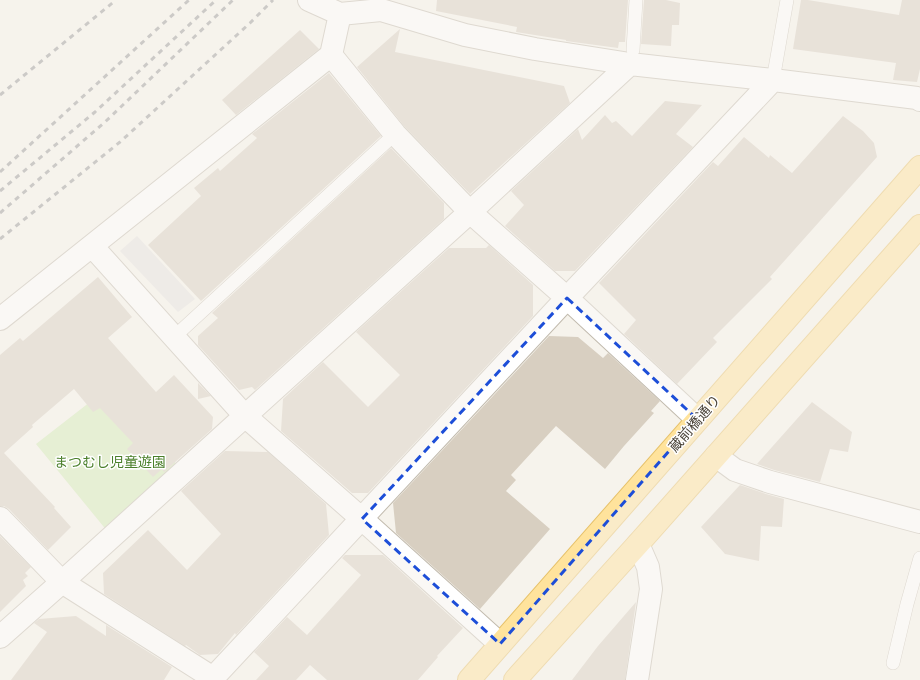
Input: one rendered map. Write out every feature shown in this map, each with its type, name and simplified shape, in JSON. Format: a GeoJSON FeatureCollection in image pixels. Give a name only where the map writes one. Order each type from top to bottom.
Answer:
{"type":"FeatureCollection","features":[{"type":"Feature","properties":{"kind":"main road","name":"蔵前橋通り"},"geometry":{"type":"LineString","coordinates":[[468,680],[920,167]]}},
{"type":"Feature","properties":{"kind":"main road"},"geometry":{"type":"LineString","coordinates":[[515,680],[638,544],[920,226]]}},
{"type":"Feature","properties":{"kind":"street"},"geometry":{"type":"LineString","coordinates":[[308,0],[340,14],[381,10],[465,35],[535,49],[632,57],[773,80],[919,96]]}},
{"type":"Feature","properties":{"kind":"street"},"geometry":{"type":"LineString","coordinates":[[0,319],[331,55],[340,14]]}},
{"type":"Feature","properties":{"kind":"street"},"geometry":{"type":"LineString","coordinates":[[331,55],[395,134],[470,212],[567,298],[697,419]]}},
{"type":"Feature","properties":{"kind":"street"},"geometry":{"type":"LineString","coordinates":[[0,637],[470,212],[632,57]]}},
{"type":"Feature","properties":{"kind":"street"},"geometry":{"type":"LineString","coordinates":[[0,518],[62,582],[213,679],[567,298],[773,80]]}},
{"type":"Feature","properties":{"kind":"street"},"geometry":{"type":"LineString","coordinates":[[92,246],[173,338],[245,416],[362,519],[500,644]]}},
{"type":"Feature","properties":{"kind":"street"},"geometry":{"type":"LineString","coordinates":[[716,456],[735,470],[770,482],[920,522]]}},
{"type":"Feature","properties":{"kind":"street"},"geometry":{"type":"LineString","coordinates":[[637,680],[651,589],[648,567],[638,544]]}},
{"type":"Feature","properties":{"kind":"lane"},"geometry":{"type":"LineString","coordinates":[[632,57],[636,0]]}},
{"type":"Feature","properties":{"kind":"lane"},"geometry":{"type":"LineString","coordinates":[[773,80],[787,0]]}},
{"type":"Feature","properties":{"kind":"lane"},"geometry":{"type":"LineString","coordinates":[[173,338],[395,134]]}},
{"type":"Feature","properties":{"kind":"lane"},"geometry":{"type":"LineString","coordinates":[[893,663],[920,558]]}},
{"type":"Feature","properties":{"kind":"highlighted area"},"geometry":{"type":"Polygon","coordinates":[[[567,298],[697,419],[500,644],[362,519],[567,298]]]}},
{"type":"Feature","properties":{"kind":"green space","name":"まつむし児童遊園"},"geometry":{"type":"Polygon","coordinates":[[[108,388],[181,469],[108,532],[36,444],[108,388]]]}},
{"type":"Feature","properties":{"kind":"shaded area"},"geometry":{"type":"Polygon","coordinates":[[[137,236],[195,299],[178,312],[120,251],[137,236]]]}},
{"type":"Feature","properties":{"kind":"building"},"geometry":{"type":"Polygon","coordinates":[[[437,0],[628,0],[625,42],[619,42],[618,48],[516,32],[517,27],[436,11],[437,0]]]}},
{"type":"Feature","properties":{"kind":"building"},"geometry":{"type":"Polygon","coordinates":[[[644,0],[666,0],[680,3],[679,25],[672,25],[671,46],[641,44],[644,0]]]}},
{"type":"Feature","properties":{"kind":"building"},"geometry":{"type":"Polygon","coordinates":[[[801,0],[899,15],[902,0],[920,0],[920,69],[917,82],[893,80],[896,63],[793,49],[801,0]]]}},
{"type":"Feature","properties":{"kind":"building"},"geometry":{"type":"Polygon","coordinates":[[[400,29],[395,52],[564,86],[570,103],[470,194],[404,126],[357,67],[400,29]]]}},
{"type":"Feature","properties":{"kind":"building"},"geometry":{"type":"Polygon","coordinates":[[[300,30],[319,49],[236,115],[222,100],[300,30]]]}},
{"type":"Feature","properties":{"kind":"building"},"geometry":{"type":"Polygon","coordinates":[[[329,73],[381,136],[201,301],[148,245],[201,196],[194,188],[218,168],[220,171],[257,138],[252,134],[329,73]]]}},
{"type":"Feature","properties":{"kind":"building"},"geometry":{"type":"Polygon","coordinates":[[[665,101],[702,105],[676,134],[693,147],[575,271],[555,271],[505,226],[524,205],[511,191],[578,129],[582,140],[605,115],[612,123],[616,121],[632,136],[665,101]]]}},
{"type":"Feature","properties":{"kind":"building"},"geometry":{"type":"Polygon","coordinates":[[[843,116],[863,131],[874,143],[877,157],[770,277],[772,279],[713,338],[717,342],[677,384],[624,334],[636,320],[599,283],[713,162],[718,166],[744,137],[769,158],[770,155],[792,173],[843,116]]]}},
{"type":"Feature","properties":{"kind":"building"},"geometry":{"type":"Polygon","coordinates":[[[391,148],[444,203],[444,219],[255,390],[252,387],[239,390],[198,345],[198,336],[218,318],[212,313],[391,148]]]}},
{"type":"Feature","properties":{"kind":"building"},"geometry":{"type":"Polygon","coordinates":[[[489,245],[533,285],[533,316],[368,493],[352,493],[281,431],[283,399],[323,362],[368,407],[400,375],[356,332],[449,248],[486,248],[489,245]]]}},
{"type":"Feature","properties":{"kind":"building"},"geometry":{"type":"Polygon","coordinates":[[[98,277],[132,317],[108,338],[156,392],[174,375],[213,417],[212,429],[164,472],[162,469],[153,477],[127,449],[133,443],[100,408],[93,412],[74,389],[32,425],[33,427],[4,453],[55,507],[54,508],[71,527],[48,550],[9,509],[4,506],[0,506],[0,355],[20,338],[23,341],[98,277]]]}},
{"type":"Feature","properties":{"kind":"building"},"geometry":{"type":"Polygon","coordinates":[[[549,336],[578,337],[603,358],[608,353],[660,401],[651,411],[654,413],[605,469],[556,426],[511,475],[516,480],[506,491],[550,529],[480,609],[396,533],[393,503],[549,336]]]}},
{"type":"Feature","properties":{"kind":"building"},"geometry":{"type":"Polygon","coordinates":[[[198,383],[211,396],[198,399],[198,383]]]}},
{"type":"Feature","properties":{"kind":"building"},"geometry":{"type":"Polygon","coordinates":[[[812,402],[852,432],[848,452],[830,449],[820,482],[757,464],[812,402]]]}},
{"type":"Feature","properties":{"kind":"building"},"geometry":{"type":"Polygon","coordinates":[[[225,451],[268,452],[326,504],[329,535],[236,635],[235,633],[218,654],[200,655],[104,594],[103,573],[148,530],[187,570],[221,534],[181,491],[225,451]]]}},
{"type":"Feature","properties":{"kind":"building"},"geometry":{"type":"Polygon","coordinates":[[[740,485],[784,499],[782,527],[761,526],[759,561],[725,554],[701,527],[740,485]]]}},
{"type":"Feature","properties":{"kind":"building"},"geometry":{"type":"Polygon","coordinates":[[[0,536],[31,567],[25,573],[28,576],[23,580],[26,586],[0,612],[0,536]]]}},
{"type":"Feature","properties":{"kind":"building"},"geometry":{"type":"Polygon","coordinates":[[[345,555],[383,555],[463,628],[437,656],[438,657],[418,680],[327,680],[310,665],[296,680],[256,680],[269,666],[254,652],[287,617],[307,635],[361,575],[342,558],[345,555]]]}},
{"type":"Feature","properties":{"kind":"building"},"geometry":{"type":"Polygon","coordinates":[[[636,602],[625,680],[572,680],[598,646],[636,602]]]}},
{"type":"Feature","properties":{"kind":"building"},"geometry":{"type":"Polygon","coordinates":[[[76,616],[106,636],[106,625],[172,667],[164,680],[11,680],[47,632],[34,623],[39,619],[76,616]]]}},
{"type":"Feature","properties":{"kind":"railway"},"geometry":{"type":"LineString","coordinates":[[0,95],[116,0]]}},
{"type":"Feature","properties":{"kind":"railway"},"geometry":{"type":"LineString","coordinates":[[0,172],[189,0]]}},
{"type":"Feature","properties":{"kind":"railway"},"geometry":{"type":"LineString","coordinates":[[0,191],[95,112],[216,0]]}},
{"type":"Feature","properties":{"kind":"railway"},"geometry":{"type":"LineString","coordinates":[[0,213],[105,122],[233,0]]}},
{"type":"Feature","properties":{"kind":"railway"},"geometry":{"type":"LineString","coordinates":[[0,239],[120,142],[250,23],[273,0]]}}]}
